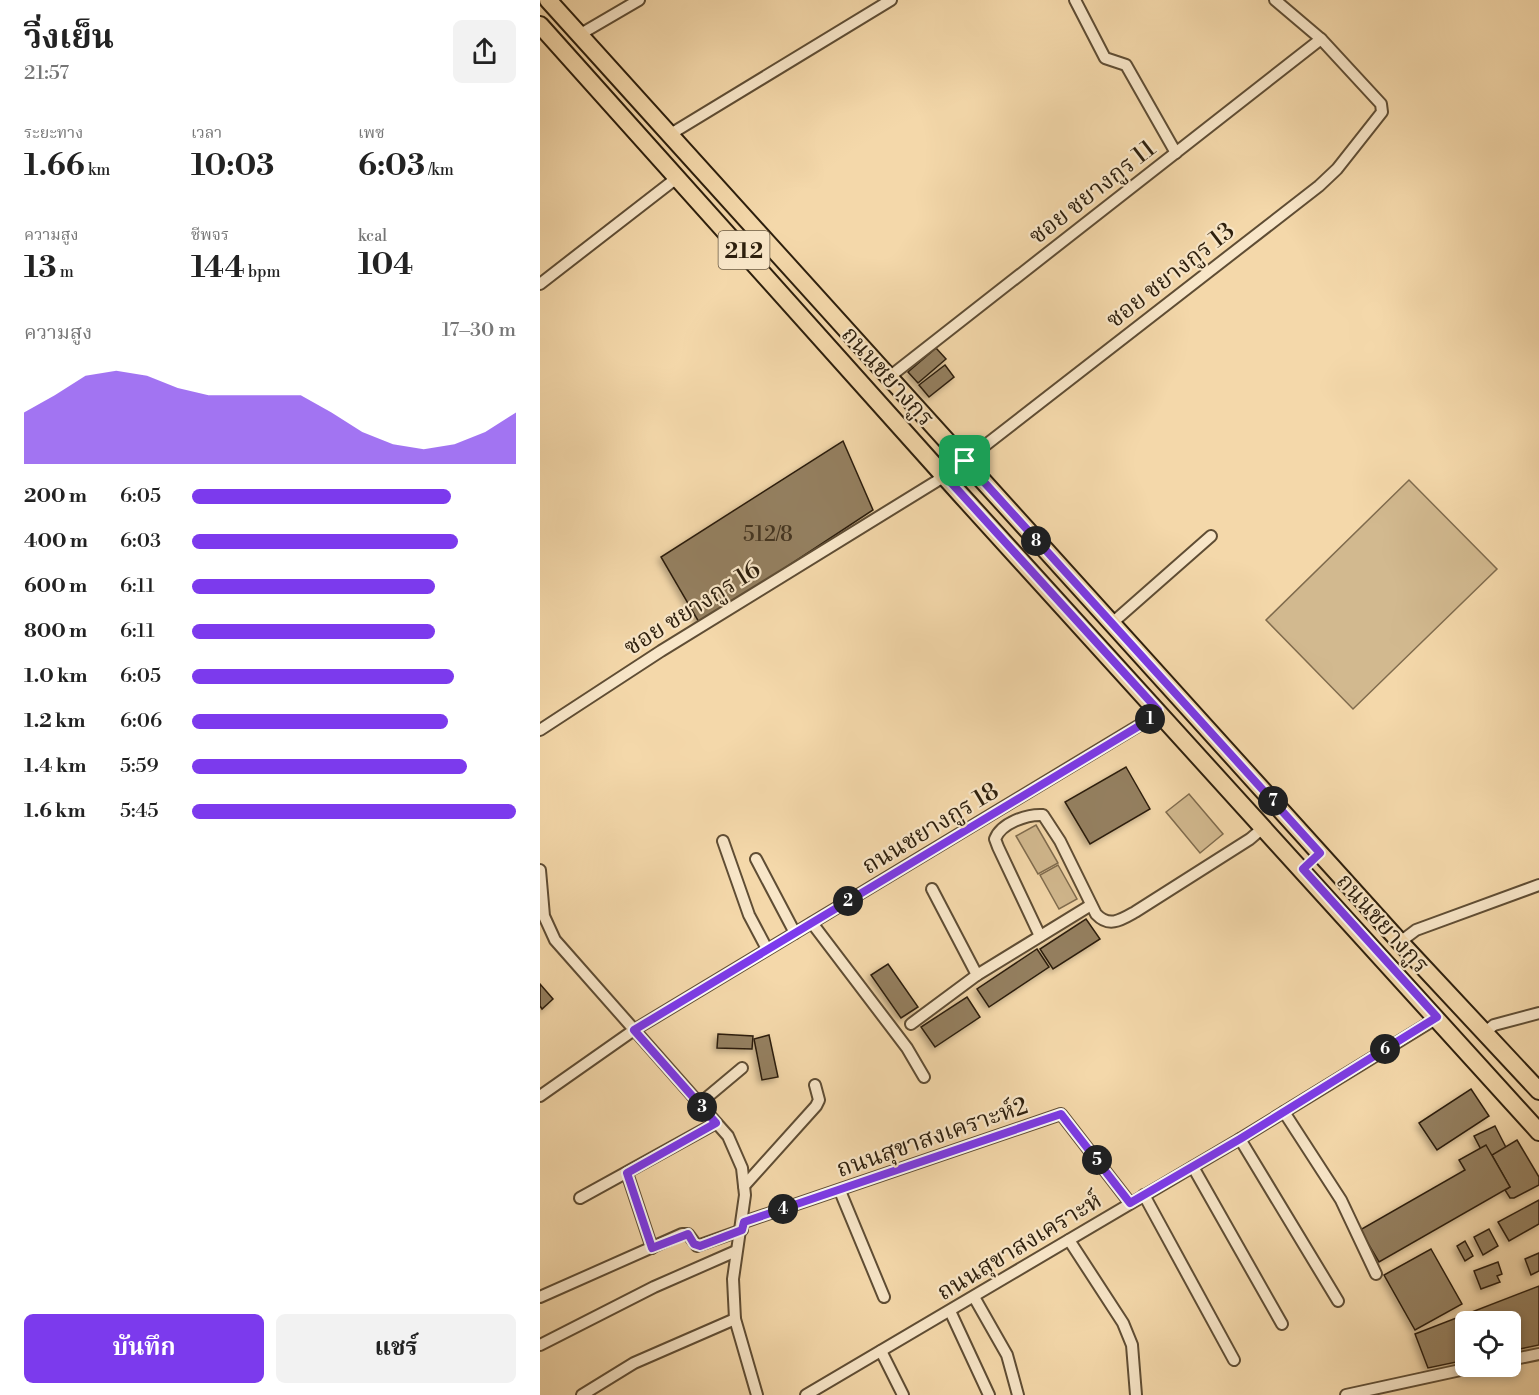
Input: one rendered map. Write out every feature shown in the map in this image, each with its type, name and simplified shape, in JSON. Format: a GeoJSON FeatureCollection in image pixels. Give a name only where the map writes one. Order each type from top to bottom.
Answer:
{"type":"FeatureCollection","features":[{"type":"Feature","properties":{"kind":"main road","name":"ถนนชยางกูร"},"geometry":{"type":"LineString","coordinates":[[548,0],[1111,624],[1400,942],[1539,1091]]}},
{"type":"Feature","properties":{"kind":"main road","name":"ถนนชยางกูร"},"geometry":{"type":"LineString","coordinates":[[540,25],[1539,1132]]}},
{"type":"Feature","properties":{"kind":"main road"},"geometry":{"type":"LineString","coordinates":[[945,476],[965,461]]}},
{"type":"Feature","properties":{"kind":"main road"},"geometry":{"type":"LineString","coordinates":[[1303,869],[1320,853]]}},
{"type":"Feature","properties":{"kind":"street"},"geometry":{"type":"LineString","coordinates":[[579,35],[639,0]]}},
{"type":"Feature","properties":{"kind":"street"},"geometry":{"type":"LineString","coordinates":[[669,135],[891,0]]}},
{"type":"Feature","properties":{"kind":"street"},"geometry":{"type":"LineString","coordinates":[[1075,0],[1105,58],[1126,65],[1176,153]]}},
{"type":"Feature","properties":{"kind":"street"},"geometry":{"type":"LineString","coordinates":[[1275,0],[1321,39]]}},
{"type":"Feature","properties":{"kind":"street","name":"ซอย ชยางกูร 11"},"geometry":{"type":"LineString","coordinates":[[888,378],[1321,39]]}},
{"type":"Feature","properties":{"kind":"street","name":"ซอย ชยางกูร 13"},"geometry":{"type":"LineString","coordinates":[[965,461],[1319,186],[1337,169],[1382,112],[1382,104],[1321,39]]}},
{"type":"Feature","properties":{"kind":"street"},"geometry":{"type":"LineString","coordinates":[[540,284],[678,177]]}},
{"type":"Feature","properties":{"kind":"street","name":"ซอย ชยางกูร 16"},"geometry":{"type":"LineString","coordinates":[[540,730],[661,651],[945,476]]}},
{"type":"Feature","properties":{"kind":"street"},"geometry":{"type":"LineString","coordinates":[[1111,624],[1211,536]]}},
{"type":"Feature","properties":{"kind":"street","name":"ถนนชยางกูร 18"},"geometry":{"type":"LineString","coordinates":[[540,1096],[634,1030],[1149,720],[1158,710]]}},
{"type":"Feature","properties":{"kind":"street"},"geometry":{"type":"LineString","coordinates":[[1040,936],[995,839],[1003,828],[1032,815],[1043,815],[1060,841],[1091,905],[1102,921],[1121,921],[1250,839],[1264,827]]}},
{"type":"Feature","properties":{"kind":"street"},"geometry":{"type":"LineString","coordinates":[[723,841],[749,915],[767,949]]}},
{"type":"Feature","properties":{"kind":"street"},"geometry":{"type":"LineString","coordinates":[[756,860],[795,933]]}},
{"type":"Feature","properties":{"kind":"street"},"geometry":{"type":"LineString","coordinates":[[540,870],[544,928],[728,1136],[742,1168],[743,1226],[736,1251],[733,1279],[735,1318],[758,1395]]}},
{"type":"Feature","properties":{"kind":"street"},"geometry":{"type":"LineString","coordinates":[[1400,942],[1416,930],[1539,885]]}},
{"type":"Feature","properties":{"kind":"street"},"geometry":{"type":"LineString","coordinates":[[932,889],[977,975]]}},
{"type":"Feature","properties":{"kind":"street"},"geometry":{"type":"LineString","coordinates":[[911,1024],[977,975],[1091,905]]}},
{"type":"Feature","properties":{"kind":"street"},"geometry":{"type":"LineString","coordinates":[[812,923],[907,1048],[924,1077]]}},
{"type":"Feature","properties":{"kind":"street"},"geometry":{"type":"LineString","coordinates":[[1485,1032],[1494,1025],[1539,1013]]}},
{"type":"Feature","properties":{"kind":"street","name":"ถนนสุขาสงเคราะห์"},"geometry":{"type":"LineString","coordinates":[[806,1395],[1240,1139],[1437,1017]]}},
{"type":"Feature","properties":{"kind":"street"},"geometry":{"type":"LineString","coordinates":[[699,1104],[742,1068]]}},
{"type":"Feature","properties":{"kind":"street"},"geometry":{"type":"LineString","coordinates":[[744,1186],[816,1106],[819,1100],[815,1085]]}},
{"type":"Feature","properties":{"kind":"street"},"geometry":{"type":"LineString","coordinates":[[1284,1112],[1341,1200],[1376,1274]]}},
{"type":"Feature","properties":{"kind":"street","name":"ถนนสุขาสงเคราะห์2"},"geometry":{"type":"LineString","coordinates":[[652,1248],[688,1234],[694,1244],[700,1246],[743,1226],[1061,1114],[1130,1203]]}},
{"type":"Feature","properties":{"kind":"street"},"geometry":{"type":"LineString","coordinates":[[580,1198],[716,1123]]}},
{"type":"Feature","properties":{"kind":"street"},"geometry":{"type":"LineString","coordinates":[[1240,1139],[1338,1301]]}},
{"type":"Feature","properties":{"kind":"street"},"geometry":{"type":"LineString","coordinates":[[1193,1167],[1282,1324]]}},
{"type":"Feature","properties":{"kind":"street"},"geometry":{"type":"LineString","coordinates":[[540,1297],[652,1248],[627,1173]]}},
{"type":"Feature","properties":{"kind":"street"},"geometry":{"type":"LineString","coordinates":[[840,1191],[884,1297]]}},
{"type":"Feature","properties":{"kind":"street"},"geometry":{"type":"LineString","coordinates":[[1144,1195],[1234,1360]]}},
{"type":"Feature","properties":{"kind":"street"},"geometry":{"type":"LineString","coordinates":[[1069,1240],[1123,1323],[1132,1345],[1136,1395]]}},
{"type":"Feature","properties":{"kind":"street"},"geometry":{"type":"LineString","coordinates":[[540,1345],[654,1287],[736,1251]]}},
{"type":"Feature","properties":{"kind":"street"},"geometry":{"type":"LineString","coordinates":[[974,1297],[1007,1355],[1018,1395]]}},
{"type":"Feature","properties":{"kind":"street"},"geometry":{"type":"LineString","coordinates":[[950,1311],[989,1395]]}},
{"type":"Feature","properties":{"kind":"street"},"geometry":{"type":"LineString","coordinates":[[582,1395],[634,1363],[735,1318]]}},
{"type":"Feature","properties":{"kind":"street"},"geometry":{"type":"LineString","coordinates":[[881,1351],[903,1395]]}},
{"type":"Feature","properties":{"kind":"street"},"geometry":{"type":"LineString","coordinates":[[1521,1358],[1539,1354]]}},
{"type":"Feature","properties":{"kind":"street"},"geometry":{"type":"LineString","coordinates":[[1346,1395],[1455,1371]]}},
{"type":"Feature","properties":{"kind":"shaded area"},"geometry":{"type":"Polygon","coordinates":[[[1409,480],[1497,569],[1353,709],[1266,620],[1409,480]]]}},
{"type":"Feature","properties":{"kind":"shaded area"},"geometry":{"type":"Polygon","coordinates":[[[1189,794],[1223,834],[1200,853],[1166,812],[1189,794]]]}},
{"type":"Feature","properties":{"kind":"shaded area"},"geometry":{"type":"Polygon","coordinates":[[[1036,825],[1058,863],[1038,874],[1016,836],[1036,825]]]}},
{"type":"Feature","properties":{"kind":"shaded area"},"geometry":{"type":"Polygon","coordinates":[[[1058,865],[1077,899],[1059,909],[1040,875],[1058,865]]]}},
{"type":"Feature","properties":{"kind":"building"},"geometry":{"type":"Polygon","coordinates":[[[936,348],[946,359],[918,383],[908,372],[936,348]]]}},
{"type":"Feature","properties":{"kind":"building"},"geometry":{"type":"Polygon","coordinates":[[[945,365],[954,377],[929,397],[919,385],[945,365]]]}},
{"type":"Feature","properties":{"kind":"building"},"geometry":{"type":"Polygon","coordinates":[[[843,441],[873,510],[700,624],[661,557],[843,441]]]}},
{"type":"Feature","properties":{"kind":"building"},"geometry":{"type":"Polygon","coordinates":[[[1126,767],[1150,809],[1090,844],[1065,802],[1126,767]]]}},
{"type":"Feature","properties":{"kind":"building"},"geometry":{"type":"Polygon","coordinates":[[[1086,919],[1100,939],[1053,969],[1040,949],[1086,919]]]}},
{"type":"Feature","properties":{"kind":"building"},"geometry":{"type":"Polygon","coordinates":[[[1037,949],[1049,967],[989,1007],[977,989],[1037,949]]]}},
{"type":"Feature","properties":{"kind":"building"},"geometry":{"type":"Polygon","coordinates":[[[888,964],[918,1007],[901,1018],[871,975],[888,964]]]}},
{"type":"Feature","properties":{"kind":"building"},"geometry":{"type":"Polygon","coordinates":[[[540,984],[553,999],[542,1009],[540,1006],[540,984]]]}},
{"type":"Feature","properties":{"kind":"building"},"geometry":{"type":"Polygon","coordinates":[[[967,997],[980,1017],[935,1047],[921,1027],[967,997]]]}},
{"type":"Feature","properties":{"kind":"building"},"geometry":{"type":"Polygon","coordinates":[[[718,1034],[753,1036],[752,1049],[717,1048],[718,1034]]]}},
{"type":"Feature","properties":{"kind":"building"},"geometry":{"type":"Polygon","coordinates":[[[769,1035],[778,1077],[762,1080],[754,1039],[769,1035]]]}},
{"type":"Feature","properties":{"kind":"building"},"geometry":{"type":"Polygon","coordinates":[[[1471,1089],[1489,1116],[1437,1150],[1419,1123],[1471,1089]]]}},
{"type":"Feature","properties":{"kind":"building"},"geometry":{"type":"Polygon","coordinates":[[[1495,1126],[1516,1167],[1496,1178],[1474,1136],[1495,1126]]]}},
{"type":"Feature","properties":{"kind":"building"},"geometry":{"type":"Polygon","coordinates":[[[1517,1140],[1539,1177],[1539,1185],[1510,1198],[1505,1190],[1510,1187],[1492,1155],[1517,1140]]]}},
{"type":"Feature","properties":{"kind":"building"},"geometry":{"type":"Polygon","coordinates":[[[1486,1145],[1510,1187],[1379,1262],[1360,1230],[1465,1170],[1459,1160],[1486,1145]]]}},
{"type":"Feature","properties":{"kind":"building"},"geometry":{"type":"Polygon","coordinates":[[[1539,1200],[1539,1224],[1509,1241],[1498,1222],[1539,1200]]]}},
{"type":"Feature","properties":{"kind":"building"},"geometry":{"type":"Polygon","coordinates":[[[1489,1229],[1498,1246],[1483,1255],[1474,1237],[1489,1229]]]}},
{"type":"Feature","properties":{"kind":"building"},"geometry":{"type":"Polygon","coordinates":[[[1465,1241],[1473,1256],[1465,1261],[1457,1246],[1465,1241]]]}},
{"type":"Feature","properties":{"kind":"building"},"geometry":{"type":"Polygon","coordinates":[[[1431,1249],[1462,1304],[1415,1330],[1384,1275],[1431,1249]]]}},
{"type":"Feature","properties":{"kind":"building"},"geometry":{"type":"Polygon","coordinates":[[[1539,1253],[1539,1271],[1531,1275],[1525,1259],[1539,1253]]]}},
{"type":"Feature","properties":{"kind":"building"},"geometry":{"type":"Polygon","coordinates":[[[1498,1262],[1502,1274],[1497,1276],[1500,1282],[1481,1289],[1474,1271],[1498,1262]]]}},
{"type":"Feature","properties":{"kind":"building"},"geometry":{"type":"Polygon","coordinates":[[[1539,1286],[1539,1345],[1521,1349],[1521,1311],[1474,1311],[1539,1286]]]}},
{"type":"Feature","properties":{"kind":"building"},"geometry":{"type":"Polygon","coordinates":[[[1455,1319],[1455,1362],[1428,1368],[1415,1334],[1455,1319]]]}},
{"type":"Feature","properties":{"kind":"route"},"geometry":{"type":"LineString","coordinates":[[965,461],[1320,853],[1303,869],[1437,1017],[1240,1139],[1130,1203],[1061,1114],[744,1222],[742,1230],[700,1246],[694,1244],[688,1234],[682,1234],[652,1248],[627,1173],[716,1123],[634,1030],[1149,720],[1158,710],[945,476],[965,461]]}}]}
